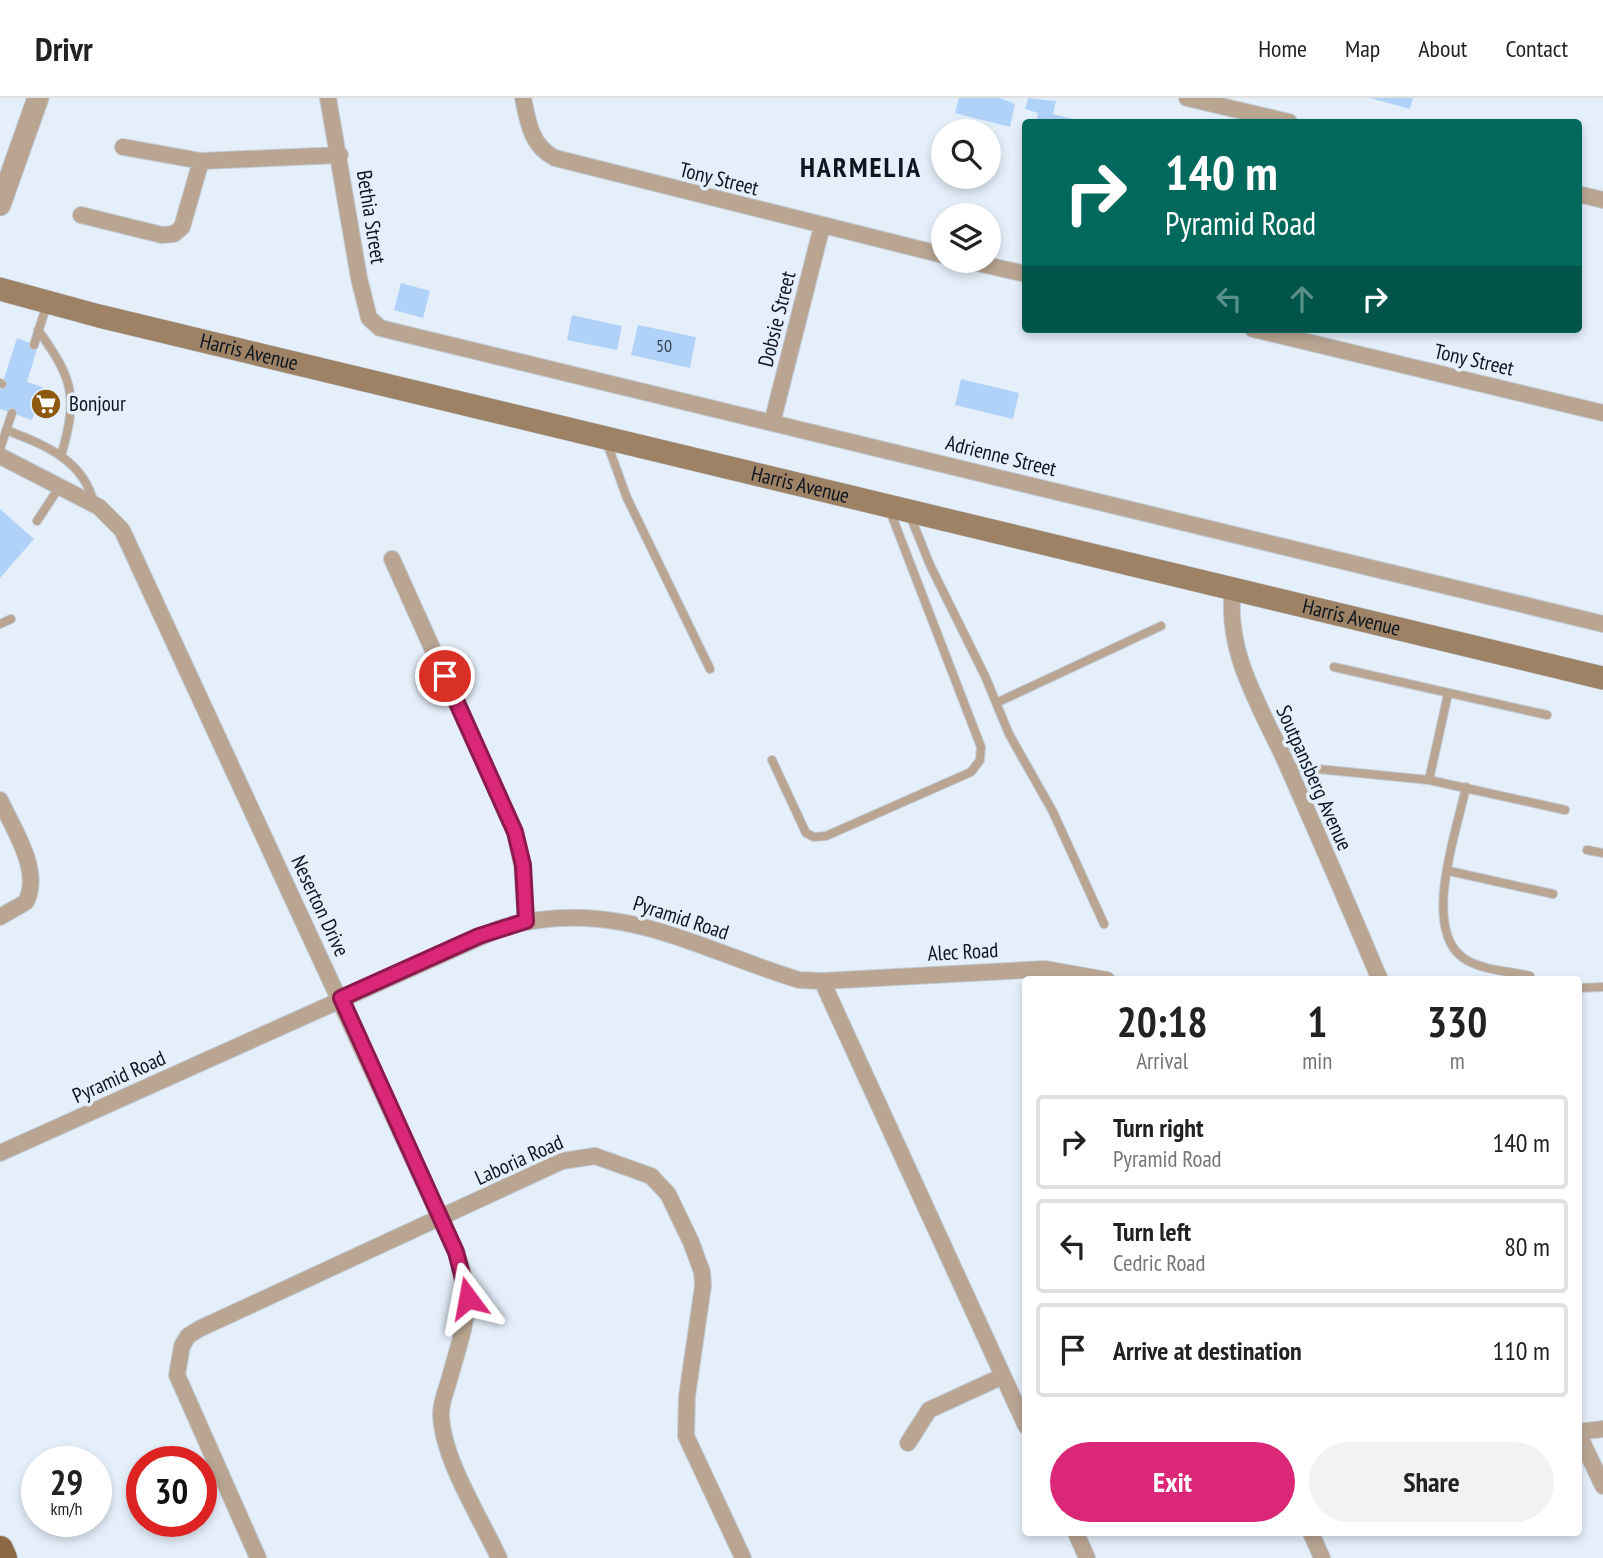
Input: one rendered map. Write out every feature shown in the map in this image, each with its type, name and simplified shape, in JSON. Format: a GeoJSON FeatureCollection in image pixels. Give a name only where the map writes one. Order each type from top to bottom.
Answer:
{"type":"FeatureCollection","features":[{"type":"Feature","properties":{"kind":"main road","name":"Harris Avenue"},"geometry":{"type":"LineString","coordinates":[[0,289],[1603,678]]}},
{"type":"Feature","properties":{"kind":"main road"},"geometry":{"type":"LineString","coordinates":[[0,1549],[4,1558]]}},
{"type":"Feature","properties":{"kind":"street"},"geometry":{"type":"LineString","coordinates":[[0,205],[38,98]]}},
{"type":"Feature","properties":{"kind":"street","name":"Bethia Street"},"geometry":{"type":"LineString","coordinates":[[328,98],[367,313],[376,326],[389,331]]}},
{"type":"Feature","properties":{"kind":"street","name":"Tony Street"},"geometry":{"type":"LineString","coordinates":[[523,98],[529,127],[537,143],[555,158],[931,252]]}},
{"type":"Feature","properties":{"kind":"street"},"geometry":{"type":"LineString","coordinates":[[1187,98],[1276,119]]}},
{"type":"Feature","properties":{"kind":"street"},"geometry":{"type":"LineString","coordinates":[[123,147],[201,161],[340,155]]}},
{"type":"Feature","properties":{"kind":"street"},"geometry":{"type":"LineString","coordinates":[[81,215],[162,235],[174,234],[184,223],[201,161]]}},
{"type":"Feature","properties":{"kind":"street"},"geometry":{"type":"LineString","coordinates":[[1582,195],[1603,200]]}},
{"type":"Feature","properties":{"kind":"street","name":"Dobsie Street"},"geometry":{"type":"LineString","coordinates":[[772,423],[822,226]]}},
{"type":"Feature","properties":{"kind":"street"},"geometry":{"type":"LineString","coordinates":[[1001,269],[1022,274]]}},
{"type":"Feature","properties":{"kind":"street","name":"Adrienne Street"},"geometry":{"type":"LineString","coordinates":[[389,331],[1603,624]]}},
{"type":"Feature","properties":{"kind":"street","name":"Tony Street"},"geometry":{"type":"LineString","coordinates":[[1270,333],[1603,413]]}},
{"type":"Feature","properties":{"kind":"street","name":"Neserton Drive"},"geometry":{"type":"LineString","coordinates":[[0,456],[94,504],[112,518],[133,552],[341,998],[464,1273],[468,1298],[442,1402],[444,1438],[499,1558]]}},
{"type":"Feature","properties":{"kind":"street"},"geometry":{"type":"LineString","coordinates":[[392,559],[515,832],[523,865],[526,921]]}},
{"type":"Feature","properties":{"kind":"street","name":"Soutpansberg Avenue"},"geometry":{"type":"LineString","coordinates":[[1233,588],[1230,620],[1246,679],[1378,976]]}},
{"type":"Feature","properties":{"kind":"street"},"geometry":{"type":"LineString","coordinates":[[0,800],[28,863],[32,880],[26,902],[0,917]]}},
{"type":"Feature","properties":{"kind":"street","name":"Pyramid Road"},"geometry":{"type":"LineString","coordinates":[[0,1153],[479,936],[526,921],[598,917],[624,920],[799,980],[821,981]]}},
{"type":"Feature","properties":{"kind":"street","name":"Alec Road"},"geometry":{"type":"LineString","coordinates":[[821,981],[1045,969],[1084,976]]}},
{"type":"Feature","properties":{"kind":"street"},"geometry":{"type":"LineString","coordinates":[[821,981],[1022,1417]]}},
{"type":"Feature","properties":{"kind":"street","name":"Laboria Road"},"geometry":{"type":"LineString","coordinates":[[258,1558],[177,1375],[178,1359],[188,1336],[276,1292],[576,1157],[596,1156],[651,1176],[661,1184],[691,1242],[702,1272],[703,1286],[685,1410],[686,1436],[743,1558]]}},
{"type":"Feature","properties":{"kind":"street"},"geometry":{"type":"LineString","coordinates":[[908,1443],[929,1410],[1003,1376]]}},
{"type":"Feature","properties":{"kind":"street"},"geometry":{"type":"LineString","coordinates":[[1582,1432],[1603,1429]]}},
{"type":"Feature","properties":{"kind":"street"},"geometry":{"type":"LineString","coordinates":[[1582,1441],[1603,1486]]}},
{"type":"Feature","properties":{"kind":"street"},"geometry":{"type":"LineString","coordinates":[[1077,1536],[1087,1558]]}},
{"type":"Feature","properties":{"kind":"street"},"geometry":{"type":"LineString","coordinates":[[1312,1536],[1322,1558]]}},
{"type":"Feature","properties":{"kind":"lane"},"geometry":{"type":"LineString","coordinates":[[34,345],[47,302]]}},
{"type":"Feature","properties":{"kind":"lane"},"geometry":{"type":"LineString","coordinates":[[38,330],[55,354],[72,393],[71,422],[61,456]]}},
{"type":"Feature","properties":{"kind":"lane"},"geometry":{"type":"LineString","coordinates":[[0,449],[12,413]]}},
{"type":"Feature","properties":{"kind":"lane"},"geometry":{"type":"LineString","coordinates":[[6,430],[41,443],[61,456],[90,484],[94,504]]}},
{"type":"Feature","properties":{"kind":"lane"},"geometry":{"type":"LineString","coordinates":[[605,437],[626,498],[710,669]]}},
{"type":"Feature","properties":{"kind":"lane"},"geometry":{"type":"LineString","coordinates":[[37,521],[60,486]]}},
{"type":"Feature","properties":{"kind":"lane"},"geometry":{"type":"LineString","coordinates":[[897,507],[930,565],[1009,734],[1053,812],[1104,924]]}},
{"type":"Feature","properties":{"kind":"lane"},"geometry":{"type":"LineString","coordinates":[[772,760],[806,833],[814,837],[826,836],[971,772],[980,760],[981,747],[897,507]]}},
{"type":"Feature","properties":{"kind":"lane"},"geometry":{"type":"LineString","coordinates":[[0,624],[11,619]]}},
{"type":"Feature","properties":{"kind":"lane"},"geometry":{"type":"LineString","coordinates":[[996,703],[1161,626]]}},
{"type":"Feature","properties":{"kind":"lane"},"geometry":{"type":"LineString","coordinates":[[1334,667],[1548,715]]}},
{"type":"Feature","properties":{"kind":"lane"},"geometry":{"type":"LineString","coordinates":[[1429,780],[1448,694]]}},
{"type":"Feature","properties":{"kind":"lane"},"geometry":{"type":"LineString","coordinates":[[1287,766],[1429,780],[1564,810]]}},
{"type":"Feature","properties":{"kind":"lane"},"geometry":{"type":"LineString","coordinates":[[1466,787],[1444,888],[1443,923],[1458,954],[1468,961],[1530,976]]}},
{"type":"Feature","properties":{"kind":"lane"},"geometry":{"type":"LineString","coordinates":[[1587,850],[1603,853]]}},
{"type":"Feature","properties":{"kind":"lane"},"geometry":{"type":"LineString","coordinates":[[1449,871],[1553,894]]}},
{"type":"Feature","properties":{"kind":"lane"},"geometry":{"type":"LineString","coordinates":[[1582,988],[1603,987]]}},
{"type":"Feature","properties":{"kind":"building"},"geometry":{"type":"Polygon","coordinates":[[[959,98],[1000,98],[1015,104],[1010,127],[1001,125],[1001,119],[979,119],[955,113],[959,98]]]}},
{"type":"Feature","properties":{"kind":"building"},"geometry":{"type":"Polygon","coordinates":[[[1028,98],[1056,101],[1053,114],[1072,119],[1037,119],[1038,113],[1025,109],[1028,98]]]}},
{"type":"Feature","properties":{"kind":"building"},"geometry":{"type":"Polygon","coordinates":[[[1370,98],[1413,98],[1410,109],[1370,98]]]}},
{"type":"Feature","properties":{"kind":"building"},"geometry":{"type":"Polygon","coordinates":[[[401,283],[430,291],[423,318],[394,310],[401,283]]]}},
{"type":"Feature","properties":{"kind":"building"},"geometry":{"type":"Polygon","coordinates":[[[572,315],[622,326],[617,350],[567,340],[572,315]]]}},
{"type":"Feature","properties":{"kind":"building"},"geometry":{"type":"Polygon","coordinates":[[[638,325],[696,337],[690,368],[631,355],[638,325]]]}},
{"type":"Feature","properties":{"kind":"building"},"geometry":{"type":"Polygon","coordinates":[[[17,338],[38,346],[27,382],[43,387],[32,420],[0,409],[0,391],[17,338]]]}},
{"type":"Feature","properties":{"kind":"building"},"geometry":{"type":"Polygon","coordinates":[[[961,379],[1019,393],[1013,419],[955,405],[961,379]]]}},
{"type":"Feature","properties":{"kind":"building"},"geometry":{"type":"Polygon","coordinates":[[[0,509],[34,539],[0,578],[0,509]]]}},
{"type":"Feature","properties":{"kind":"place","name":"Bonjour"},"geometry":{"type":"Point","coordinates":[46,404]}},
{"type":"Feature","properties":{"kind":"district","name":"HARMELIA"},"geometry":{"type":"Point","coordinates":[861,167]}},
{"type":"Feature","properties":{"kind":"route"},"geometry":{"type":"LineString","coordinates":[[445,676],[509,816],[520,847],[526,921],[479,936],[413,968],[341,998],[456,1252],[464,1273],[468,1298]]}}]}
